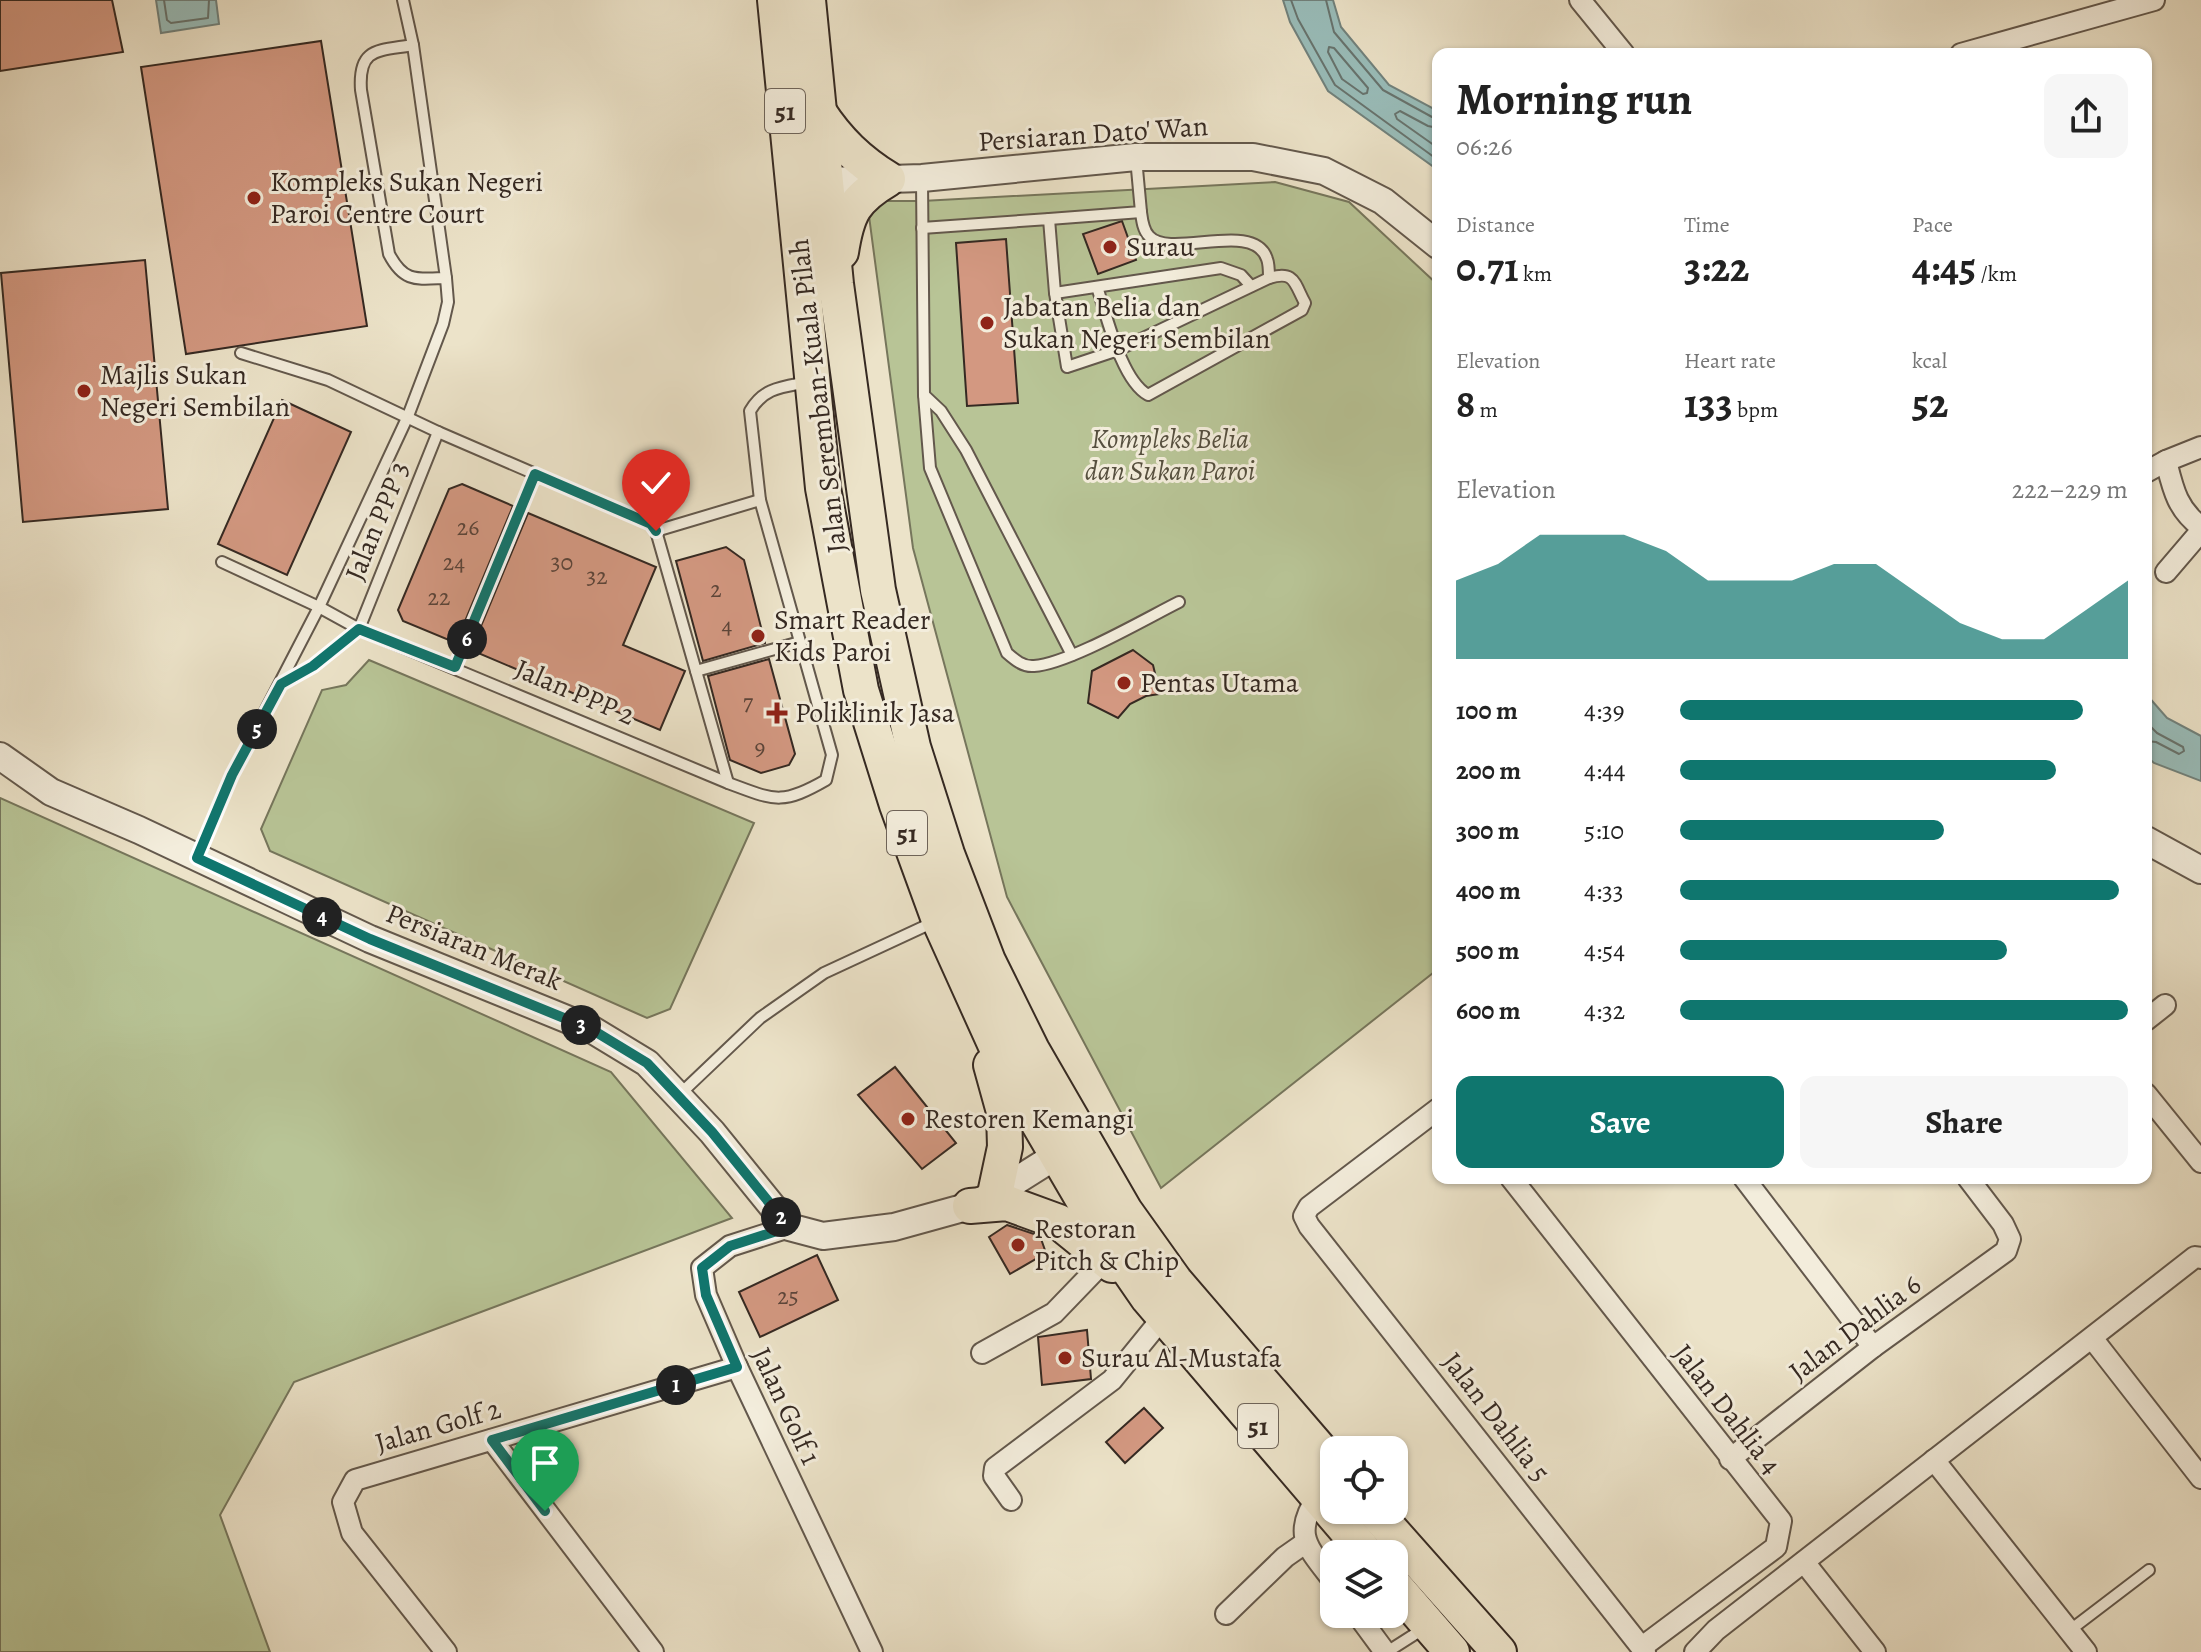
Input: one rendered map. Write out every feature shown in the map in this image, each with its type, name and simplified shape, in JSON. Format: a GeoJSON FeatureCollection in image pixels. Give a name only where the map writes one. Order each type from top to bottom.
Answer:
{"type":"FeatureCollection","features":[{"type":"Feature","properties":{"kind":"highway","name":"Jalan Seremban-Kuala Pilah"},"geometry":{"type":"LineString","coordinates":[[775,0],[823,488],[861,690],[897,805],[944,930],[1005,1066],[1133,1223],[1175,1281],[1320,1450]]}},
{"type":"Feature","properties":{"kind":"highway","name":"Jalan Seremban-Kuala Pilah"},"geometry":{"type":"LineString","coordinates":[[808,0],[836,284],[878,590],[913,747],[947,854],[988,961],[1032,1050],[1099,1227],[1156,1307],[1355,1540]]}},
{"type":"Feature","properties":{"kind":"highway"},"geometry":{"type":"LineString","coordinates":[[819,112],[832,132],[862,163],[905,179]]}},
{"type":"Feature","properties":{"kind":"highway"},"geometry":{"type":"LineString","coordinates":[[836,284],[845,226],[852,209],[873,189],[905,179]]}},
{"type":"Feature","properties":{"kind":"highway"},"geometry":{"type":"LineString","coordinates":[[797,221],[810,188],[825,181]]}},
{"type":"Feature","properties":{"kind":"highway"},"geometry":{"type":"LineString","coordinates":[[944,930],[985,1042],[1004,1112],[1005,1147],[982,1200],[1007,1203],[1059,1222],[1106,1259],[1156,1307]]}},
{"type":"Feature","properties":{"kind":"highway"},"geometry":{"type":"LineString","coordinates":[[1227,1342],[1219,1347],[1218,1355],[1264,1413],[1269,1426],[1267,1436]]}},
{"type":"Feature","properties":{"kind":"highway"},"geometry":{"type":"LineString","coordinates":[[1385,1524],[1499,1652]]}},
{"type":"Feature","properties":{"kind":"highway"},"geometry":{"type":"LineString","coordinates":[[1408,1601],[1452,1652]]}},
{"type":"Feature","properties":{"kind":"street"},"geometry":{"type":"LineString","coordinates":[[1580,0],[1619,48]]}},
{"type":"Feature","properties":{"kind":"street"},"geometry":{"type":"LineString","coordinates":[[1982,48],[2154,0]]}},
{"type":"Feature","properties":{"kind":"street","name":"Persiaran Dato' Wan"},"geometry":{"type":"LineString","coordinates":[[825,181],[905,179],[1136,157],[1253,157],[1324,171],[1383,201],[1432,240]]}},
{"type":"Feature","properties":{"kind":"street"},"geometry":{"type":"LineString","coordinates":[[2152,469],[2201,447]]}},
{"type":"Feature","properties":{"kind":"street"},"geometry":{"type":"LineString","coordinates":[[2166,461],[2175,499],[2186,516],[2201,529],[2166,572]]}},
{"type":"Feature","properties":{"kind":"street","name":"Persiaran Merak"},"geometry":{"type":"LineString","coordinates":[[0,756],[51,792],[370,939],[591,1029],[647,1063],[712,1132],[789,1227]]}},
{"type":"Feature","properties":{"kind":"street"},"geometry":{"type":"LineString","coordinates":[[2152,843],[2201,870]]}},
{"type":"Feature","properties":{"kind":"street"},"geometry":{"type":"LineString","coordinates":[[2152,1015],[2165,1005]]}},
{"type":"Feature","properties":{"kind":"street"},"geometry":{"type":"LineString","coordinates":[[2152,1101],[2201,1162]]}},
{"type":"Feature","properties":{"kind":"street","name":"Jalan Dahlia 5"},"geometry":{"type":"LineString","coordinates":[[1432,1114],[1309,1207],[1304,1216],[1644,1650]]}},
{"type":"Feature","properties":{"kind":"street"},"geometry":{"type":"LineString","coordinates":[[789,1227],[823,1236],[894,1227],[982,1200],[1070,1147]]}},
{"type":"Feature","properties":{"kind":"street","name":"Jalan Dahlia 4"},"geometry":{"type":"LineString","coordinates":[[1516,1184],[1781,1521],[1776,1547],[1644,1650]]}},
{"type":"Feature","properties":{"kind":"street"},"geometry":{"type":"LineString","coordinates":[[1749,1184],[1873,1347]]}},
{"type":"Feature","properties":{"kind":"street","name":"Jalan Dahlia 6"},"geometry":{"type":"LineString","coordinates":[[1730,1459],[1873,1347],[2006,1251],[2010,1239],[2003,1224],[1973,1184]]}},
{"type":"Feature","properties":{"kind":"street","name":"Jalan Golf 1"},"geometry":{"type":"LineString","coordinates":[[789,1227],[730,1246],[702,1268],[706,1295],[872,1652]]}},
{"type":"Feature","properties":{"kind":"street"},"geometry":{"type":"LineString","coordinates":[[1695,1652],[1716,1630],[2198,1258]]}},
{"type":"Feature","properties":{"kind":"street"},"geometry":{"type":"LineString","coordinates":[[982,1353],[1054,1313],[1106,1259]]}},
{"type":"Feature","properties":{"kind":"street"},"geometry":{"type":"LineString","coordinates":[[1011,1500],[994,1476],[999,1462],[1112,1380],[1156,1307]]}},
{"type":"Feature","properties":{"kind":"street"},"geometry":{"type":"LineString","coordinates":[[2092,1338],[2201,1478]]}},
{"type":"Feature","properties":{"kind":"street","name":"Jalan Golf 2"},"geometry":{"type":"LineString","coordinates":[[446,1652],[352,1533],[343,1502],[355,1480],[737,1367]]}},
{"type":"Feature","properties":{"kind":"street"},"geometry":{"type":"LineString","coordinates":[[492,1440],[653,1652]]}},
{"type":"Feature","properties":{"kind":"street"},"geometry":{"type":"LineString","coordinates":[[1934,1460],[2086,1652]]}},
{"type":"Feature","properties":{"kind":"street"},"geometry":{"type":"LineString","coordinates":[[1318,1496],[1306,1514],[1302,1529],[1305,1543],[1320,1563]]}},
{"type":"Feature","properties":{"kind":"street"},"geometry":{"type":"LineString","coordinates":[[1226,1614],[1285,1557],[1305,1543]]}},
{"type":"Feature","properties":{"kind":"street"},"geometry":{"type":"LineString","coordinates":[[1804,1562],[1875,1652]]}},
{"type":"Feature","properties":{"kind":"street"},"geometry":{"type":"LineString","coordinates":[[1368,1628],[1386,1652]]}},
{"type":"Feature","properties":{"kind":"lane"},"geometry":{"type":"LineString","coordinates":[[197,858],[232,775],[319,607],[408,416],[443,324],[448,302],[446,278],[413,45],[403,0]]}},
{"type":"Feature","properties":{"kind":"lane"},"geometry":{"type":"LineString","coordinates":[[413,45],[373,52],[364,60],[360,74],[361,90],[389,254],[404,276],[446,278]]}},
{"type":"Feature","properties":{"kind":"lane"},"geometry":{"type":"LineString","coordinates":[[1136,157],[1141,212],[1150,239],[1161,243],[1226,240],[1253,243],[1267,258],[1269,278]]}},
{"type":"Feature","properties":{"kind":"lane"},"geometry":{"type":"LineString","coordinates":[[905,179],[922,228],[924,395],[930,468],[1007,653],[1019,663],[1034,667],[1072,655],[1179,602]]}},
{"type":"Feature","properties":{"kind":"lane"},"geometry":{"type":"LineString","coordinates":[[922,228],[1141,212]]}},
{"type":"Feature","properties":{"kind":"lane"},"geometry":{"type":"LineString","coordinates":[[1049,219],[1055,293],[1067,367],[1118,350],[1283,273],[1290,276],[1305,303],[1302,310],[1148,395],[1138,389],[1118,350],[1097,287]]}},
{"type":"Feature","properties":{"kind":"lane"},"geometry":{"type":"LineString","coordinates":[[1055,293],[1221,268],[1241,275],[1251,286]]}},
{"type":"Feature","properties":{"kind":"lane"},"geometry":{"type":"LineString","coordinates":[[241,353],[328,380],[438,432],[651,524],[656,531],[728,783]]}},
{"type":"Feature","properties":{"kind":"lane"},"geometry":{"type":"LineString","coordinates":[[696,671],[800,642],[760,500],[750,411],[757,399],[773,389],[813,381]]}},
{"type":"Feature","properties":{"kind":"lane"},"geometry":{"type":"LineString","coordinates":[[924,395],[941,411],[966,450],[1072,655]]}},
{"type":"Feature","properties":{"kind":"lane","name":"Jalan PPP 3"},"geometry":{"type":"LineString","coordinates":[[359,629],[438,432]]}},
{"type":"Feature","properties":{"kind":"lane"},"geometry":{"type":"LineString","coordinates":[[455,667],[535,474]]}},
{"type":"Feature","properties":{"kind":"lane"},"geometry":{"type":"LineString","coordinates":[[656,531],[760,500]]}},
{"type":"Feature","properties":{"kind":"lane","name":"Jalan PPP 2"},"geometry":{"type":"LineString","coordinates":[[222,562],[359,629],[774,800],[807,791],[826,780],[832,755],[800,642]]}},
{"type":"Feature","properties":{"kind":"lane"},"geometry":{"type":"LineString","coordinates":[[281,684],[313,666],[359,629]]}},
{"type":"Feature","properties":{"kind":"lane"},"geometry":{"type":"LineString","coordinates":[[678,1096],[760,1018],[824,973],[944,930]]}},
{"type":"Feature","properties":{"kind":"lane"},"geometry":{"type":"LineString","coordinates":[[2069,1631],[2149,1570]]}},
{"type":"Feature","properties":{"kind":"lane"},"geometry":{"type":"LineString","coordinates":[[1386,1652],[1428,1625]]}},
{"type":"Feature","properties":{"kind":"green space","name":"Kompleks Belia dan Sukan Paroi"},"geometry":{"type":"Polygon","coordinates":[[[1275,182],[1349,202],[1432,279],[1432,974],[1161,1188],[1007,897],[913,548],[867,201],[922,201],[1275,182]]]}},
{"type":"Feature","properties":{"kind":"green space"},"geometry":{"type":"Polygon","coordinates":[[[369,660],[754,823],[670,1009],[647,1018],[270,851],[261,829],[322,690],[346,685],[369,660]]]}},
{"type":"Feature","properties":{"kind":"green space"},"geometry":{"type":"Polygon","coordinates":[[[0,798],[611,1072],[732,1218],[294,1382],[220,1515],[270,1652],[0,1652],[0,798]]]}},
{"type":"Feature","properties":{"kind":"water"},"geometry":{"type":"Polygon","coordinates":[[[156,0],[216,0],[219,24],[161,33],[156,0]]]}},
{"type":"Feature","properties":{"kind":"water"},"geometry":{"type":"Polygon","coordinates":[[[1283,0],[1333,0],[1341,27],[1389,85],[1432,108],[1432,166],[1328,91],[1290,22],[1283,0]]]}},
{"type":"Feature","properties":{"kind":"water"},"geometry":{"type":"Polygon","coordinates":[[[2152,701],[2167,718],[2201,736],[2201,781],[2154,763],[2152,701]]]}},
{"type":"Feature","properties":{"kind":"building"},"geometry":{"type":"Polygon","coordinates":[[[0,0],[112,0],[123,52],[0,71],[0,0]]]}},
{"type":"Feature","properties":{"kind":"building","name":"Kompleks Sukan Negeri Paroi Centre Court"},"geometry":{"type":"Polygon","coordinates":[[[321,41],[367,326],[186,354],[141,67],[321,41]]]}},
{"type":"Feature","properties":{"kind":"building","name":"Surau"},"geometry":{"type":"Polygon","coordinates":[[[1122,221],[1136,260],[1098,274],[1083,234],[1122,221]]]}},
{"type":"Feature","properties":{"kind":"building","name":"Jabatan Belia dan Sukan Negeri Sembilan"},"geometry":{"type":"Polygon","coordinates":[[[1006,239],[1018,403],[967,406],[956,243],[1006,239]]]}},
{"type":"Feature","properties":{"kind":"building","name":"Majlis Sukan Negeri Sembilan"},"geometry":{"type":"Polygon","coordinates":[[[145,260],[168,509],[23,522],[1,273],[145,260]]]}},
{"type":"Feature","properties":{"kind":"building"},"geometry":{"type":"Polygon","coordinates":[[[282,400],[351,432],[287,575],[218,544],[282,400]]]}},
{"type":"Feature","properties":{"kind":"building"},"geometry":{"type":"Polygon","coordinates":[[[462,484],[513,506],[456,643],[403,621],[398,610],[449,489],[462,484]]]}},
{"type":"Feature","properties":{"kind":"building"},"geometry":{"type":"Polygon","coordinates":[[[528,513],[656,567],[623,645],[685,671],[660,730],[471,650],[528,513]]]}},
{"type":"Feature","properties":{"kind":"building"},"geometry":{"type":"Polygon","coordinates":[[[726,547],[744,560],[765,643],[703,661],[676,561],[726,547]]]}},
{"type":"Feature","properties":{"kind":"building","name":"Pentas Utama"},"geometry":{"type":"Polygon","coordinates":[[[1133,650],[1153,665],[1160,694],[1146,696],[1130,704],[1118,718],[1088,703],[1092,671],[1133,650]]]}},
{"type":"Feature","properties":{"kind":"building"},"geometry":{"type":"Polygon","coordinates":[[[769,659],[795,754],[789,765],[761,773],[730,760],[708,676],[769,659]]]}},
{"type":"Feature","properties":{"kind":"building","name":"Restoren Kemangi"},"geometry":{"type":"Polygon","coordinates":[[[895,1067],[956,1143],[922,1169],[858,1095],[895,1067]]]}},
{"type":"Feature","properties":{"kind":"building","name":"Restoran Pitch & Chip"},"geometry":{"type":"Polygon","coordinates":[[[1007,1225],[1040,1236],[1046,1253],[1010,1274],[989,1237],[1007,1225]]]}},
{"type":"Feature","properties":{"kind":"building"},"geometry":{"type":"Polygon","coordinates":[[[817,1255],[838,1300],[760,1337],[739,1292],[817,1255]]]}},
{"type":"Feature","properties":{"kind":"building","name":"Surau Al-Mustafa"},"geometry":{"type":"Polygon","coordinates":[[[1087,1330],[1091,1379],[1042,1385],[1038,1337],[1087,1330]]]}},
{"type":"Feature","properties":{"kind":"building"},"geometry":{"type":"Polygon","coordinates":[[[1144,1408],[1163,1428],[1125,1463],[1106,1442],[1144,1408]]]}},
{"type":"Feature","properties":{"kind":"place","name":"Kompleks Sukan Negeri Paroi Centre Court"},"geometry":{"type":"Point","coordinates":[254,198]}},
{"type":"Feature","properties":{"kind":"place","name":"Surau"},"geometry":{"type":"Point","coordinates":[1110,247]}},
{"type":"Feature","properties":{"kind":"place","name":"Jabatan Belia dan Sukan Negeri Sembilan"},"geometry":{"type":"Point","coordinates":[987,323]}},
{"type":"Feature","properties":{"kind":"place","name":"Majlis Sukan Negeri Sembilan"},"geometry":{"type":"Point","coordinates":[84,391]}},
{"type":"Feature","properties":{"kind":"place","name":"Smart Reader Kids Paroi"},"geometry":{"type":"Point","coordinates":[758,636]}},
{"type":"Feature","properties":{"kind":"place","name":"Pentas Utama"},"geometry":{"type":"Point","coordinates":[1124,683]}},
{"type":"Feature","properties":{"kind":"place","name":"Poliklinik Jasa"},"geometry":{"type":"Point","coordinates":[777,713]}},
{"type":"Feature","properties":{"kind":"place","name":"Restoren Kemangi"},"geometry":{"type":"Point","coordinates":[908,1119]}},
{"type":"Feature","properties":{"kind":"place","name":"Restoran Pitch & Chip"},"geometry":{"type":"Point","coordinates":[1018,1245]}},
{"type":"Feature","properties":{"kind":"place","name":"Surau Al-Mustafa"},"geometry":{"type":"Point","coordinates":[1065,1358]}},
{"type":"Feature","properties":{"kind":"route"},"geometry":{"type":"LineString","coordinates":[[545,1511],[492,1440],[737,1367],[706,1295],[702,1268],[730,1246],[789,1227],[712,1132],[647,1063],[591,1029],[370,939],[197,858],[232,775],[281,684],[313,666],[359,629],[455,667],[535,474],[651,524],[656,531]]}}]}
